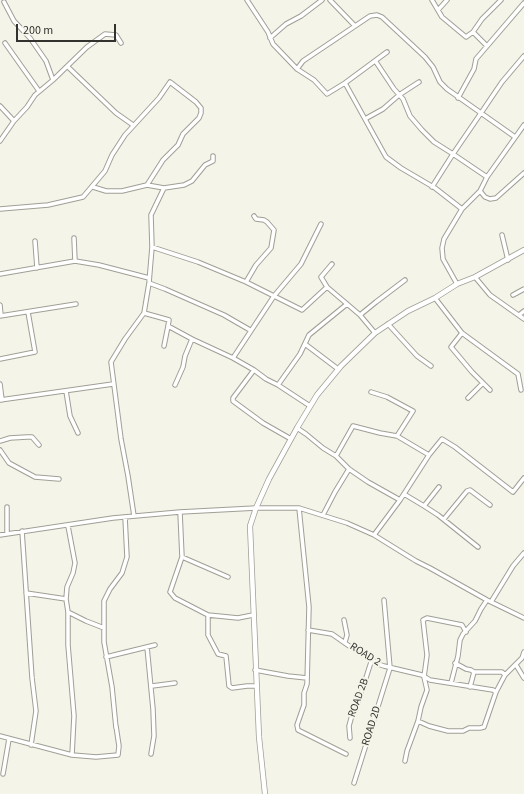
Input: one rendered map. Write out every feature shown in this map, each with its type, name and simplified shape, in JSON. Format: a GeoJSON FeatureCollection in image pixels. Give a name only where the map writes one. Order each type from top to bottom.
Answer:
{"type":"FeatureCollection","features":[{"type":"Feature","properties":{"kind":"street"},"geometry":{"type":"LineString","coordinates":[[247,0],[268,32],[273,44],[297,69],[314,80],[327,94],[376,62],[387,52]]}},
{"type":"Feature","properties":{"kind":"street"},"geometry":{"type":"LineString","coordinates":[[312,0],[316,4]]}},
{"type":"Feature","properties":{"kind":"street"},"geometry":{"type":"LineString","coordinates":[[270,38],[286,24],[301,16],[322,0]]}},
{"type":"Feature","properties":{"kind":"street"},"geometry":{"type":"LineString","coordinates":[[330,0],[355,26]]}},
{"type":"Feature","properties":{"kind":"street"},"geometry":{"type":"LineString","coordinates":[[432,0],[442,17],[466,37],[473,32],[482,19],[501,0]]}},
{"type":"Feature","properties":{"kind":"street"},"geometry":{"type":"LineString","coordinates":[[438,10],[447,0]]}},
{"type":"Feature","properties":{"kind":"street"},"geometry":{"type":"LineString","coordinates":[[4,2],[9,13],[30,38],[46,61],[53,80]]}},
{"type":"Feature","properties":{"kind":"street"},"geometry":{"type":"LineString","coordinates":[[458,98],[474,70],[475,61],[524,3]]}},
{"type":"Feature","properties":{"kind":"street"},"geometry":{"type":"LineString","coordinates":[[297,69],[303,61],[370,16],[377,15],[382,17],[425,58],[433,68],[440,82],[458,98],[515,137]]}},
{"type":"Feature","properties":{"kind":"street"},"geometry":{"type":"LineString","coordinates":[[473,32],[487,46]]}},
{"type":"Feature","properties":{"kind":"street"},"geometry":{"type":"LineString","coordinates":[[0,141],[14,120],[27,107],[39,91],[68,67],[87,47],[105,34],[116,36],[121,43]]}},
{"type":"Feature","properties":{"kind":"street"},"geometry":{"type":"LineString","coordinates":[[5,43],[39,91]]}},
{"type":"Feature","properties":{"kind":"street"},"geometry":{"type":"LineString","coordinates":[[432,187],[502,82],[524,56]]}},
{"type":"Feature","properties":{"kind":"street"},"geometry":{"type":"LineString","coordinates":[[376,62],[403,99],[410,116],[422,130],[434,142],[487,177]]}},
{"type":"Feature","properties":{"kind":"street"},"geometry":{"type":"LineString","coordinates":[[68,67],[116,113],[133,125]]}},
{"type":"Feature","properties":{"kind":"street"},"geometry":{"type":"LineString","coordinates":[[0,209],[48,205],[83,197],[104,171],[125,135],[159,98],[170,82],[196,102],[201,108],[199,118],[184,134],[178,145],[163,160],[147,185]]}},
{"type":"Feature","properties":{"kind":"street"},"geometry":{"type":"LineString","coordinates":[[365,119],[384,109],[399,95],[419,82]]}},
{"type":"Feature","properties":{"kind":"street"},"geometry":{"type":"LineString","coordinates":[[345,83],[386,157],[462,208]]}},
{"type":"Feature","properties":{"kind":"street"},"geometry":{"type":"LineString","coordinates":[[0,106],[14,120]]}},
{"type":"Feature","properties":{"kind":"street"},"geometry":{"type":"LineString","coordinates":[[457,284],[443,259],[442,248],[444,239],[462,208],[480,191],[487,177],[524,125]]}},
{"type":"Feature","properties":{"kind":"street"},"geometry":{"type":"LineString","coordinates":[[92,187],[106,191],[122,191],[147,185],[164,188],[184,185],[192,181],[205,165],[213,161],[213,156]]}},
{"type":"Feature","properties":{"kind":"street"},"geometry":{"type":"LineString","coordinates":[[480,191],[490,199],[496,198],[524,173]]}},
{"type":"Feature","properties":{"kind":"street"},"geometry":{"type":"LineString","coordinates":[[134,516],[110,362],[144,313],[149,283],[152,247],[151,215],[164,188]]}},
{"type":"Feature","properties":{"kind":"street"},"geometry":{"type":"LineString","coordinates":[[246,282],[256,265],[271,248],[274,230],[267,222],[256,219],[254,216]]}},
{"type":"Feature","properties":{"kind":"street"},"geometry":{"type":"LineString","coordinates":[[233,358],[250,330],[274,296],[301,264],[321,224]]}},
{"type":"Feature","properties":{"kind":"street"},"geometry":{"type":"LineString","coordinates":[[502,235],[508,260]]}},
{"type":"Feature","properties":{"kind":"street"},"geometry":{"type":"LineString","coordinates":[[74,238],[75,261]]}},
{"type":"Feature","properties":{"kind":"street"},"geometry":{"type":"LineString","coordinates":[[34,241],[37,268]]}},
{"type":"Feature","properties":{"kind":"street"},"geometry":{"type":"LineString","coordinates":[[152,247],[198,262],[246,282],[302,310],[327,287]]}},
{"type":"Feature","properties":{"kind":"street"},"geometry":{"type":"LineString","coordinates":[[265,794],[259,737],[255,670],[250,526],[269,478],[317,395],[338,369],[375,333],[408,311],[435,298],[457,284],[508,260],[524,250]]}},
{"type":"Feature","properties":{"kind":"street"},"geometry":{"type":"LineString","coordinates":[[0,274],[75,261],[99,265],[149,278]]}},
{"type":"Feature","properties":{"kind":"street"},"geometry":{"type":"LineString","coordinates":[[332,264],[321,277],[327,287],[360,315],[375,333]]}},
{"type":"Feature","properties":{"kind":"street"},"geometry":{"type":"LineString","coordinates":[[475,276],[490,295],[524,319]]}},
{"type":"Feature","properties":{"kind":"street"},"geometry":{"type":"LineString","coordinates":[[360,315],[405,280]]}},
{"type":"Feature","properties":{"kind":"street"},"geometry":{"type":"LineString","coordinates":[[149,283],[165,288],[224,315],[250,330]]}},
{"type":"Feature","properties":{"kind":"street"},"geometry":{"type":"LineString","coordinates":[[512,295],[524,288]]}},
{"type":"Feature","properties":{"kind":"street"},"geometry":{"type":"LineString","coordinates":[[435,298],[462,333],[518,374],[521,390]]}},
{"type":"Feature","properties":{"kind":"street"},"geometry":{"type":"LineString","coordinates":[[0,305],[0,316],[76,304]]}},
{"type":"Feature","properties":{"kind":"street"},"geometry":{"type":"LineString","coordinates":[[278,385],[300,354],[309,335],[347,304]]}},
{"type":"Feature","properties":{"kind":"street"},"geometry":{"type":"LineString","coordinates":[[519,315],[524,311]]}},
{"type":"Feature","properties":{"kind":"street"},"geometry":{"type":"LineString","coordinates":[[0,359],[35,352],[28,312]]}},
{"type":"Feature","properties":{"kind":"street"},"geometry":{"type":"LineString","coordinates":[[144,313],[170,320],[164,346]]}},
{"type":"Feature","properties":{"kind":"street"},"geometry":{"type":"LineString","coordinates":[[388,324],[416,356],[430,366]]}},
{"type":"Feature","properties":{"kind":"street"},"geometry":{"type":"LineString","coordinates":[[168,326],[192,340],[233,358],[310,406]]}},
{"type":"Feature","properties":{"kind":"street"},"geometry":{"type":"LineString","coordinates":[[462,333],[451,347],[490,390]]}},
{"type":"Feature","properties":{"kind":"street"},"geometry":{"type":"LineString","coordinates":[[175,385],[192,340]]}},
{"type":"Feature","properties":{"kind":"street"},"geometry":{"type":"LineString","coordinates":[[305,344],[338,369]]}},
{"type":"Feature","properties":{"kind":"street"},"geometry":{"type":"LineString","coordinates":[[254,370],[233,398],[233,401],[263,423],[291,439]]}},
{"type":"Feature","properties":{"kind":"street"},"geometry":{"type":"LineString","coordinates":[[0,384],[1,400],[113,384]]}},
{"type":"Feature","properties":{"kind":"street"},"geometry":{"type":"LineString","coordinates":[[468,398],[483,384]]}},
{"type":"Feature","properties":{"kind":"street"},"geometry":{"type":"LineString","coordinates":[[66,391],[70,416],[78,433]]}},
{"type":"Feature","properties":{"kind":"street"},"geometry":{"type":"LineString","coordinates":[[371,392],[387,397],[413,411],[397,436]]}},
{"type":"Feature","properties":{"kind":"street"},"geometry":{"type":"LineString","coordinates":[[336,456],[353,426],[397,436],[429,455]]}},
{"type":"Feature","properties":{"kind":"street"},"geometry":{"type":"LineString","coordinates":[[297,428],[336,456],[349,469],[368,482],[400,500]]}},
{"type":"Feature","properties":{"kind":"street"},"geometry":{"type":"LineString","coordinates":[[0,441],[27,436],[32,438],[39,445]]}},
{"type":"Feature","properties":{"kind":"street"},"geometry":{"type":"LineString","coordinates":[[374,535],[400,500],[429,455],[442,439],[455,447],[513,492],[524,478]]}},
{"type":"Feature","properties":{"kind":"street"},"geometry":{"type":"LineString","coordinates":[[0,450],[9,463],[35,477],[59,479]]}},
{"type":"Feature","properties":{"kind":"street"},"geometry":{"type":"LineString","coordinates":[[323,515],[334,492],[349,469]]}},
{"type":"Feature","properties":{"kind":"street"},"geometry":{"type":"LineString","coordinates":[[424,506],[439,486]]}},
{"type":"Feature","properties":{"kind":"street"},"geometry":{"type":"LineString","coordinates":[[444,519],[467,491],[470,490],[490,505]]}},
{"type":"Feature","properties":{"kind":"street"},"geometry":{"type":"LineString","coordinates":[[404,494],[444,519],[478,547]]}},
{"type":"Feature","properties":{"kind":"street"},"geometry":{"type":"LineString","coordinates":[[8,507],[8,533]]}},
{"type":"Feature","properties":{"kind":"street"},"geometry":{"type":"LineString","coordinates":[[0,535],[134,516],[256,508],[299,508],[348,523],[374,535],[416,561],[489,601],[524,618]]}},
{"type":"Feature","properties":{"kind":"street"},"geometry":{"type":"LineString","coordinates":[[299,508],[308,591],[308,630],[307,678],[304,705],[297,725],[298,730],[346,754]]}},
{"type":"Feature","properties":{"kind":"street"},"geometry":{"type":"LineString","coordinates":[[180,512],[182,557],[170,592],[175,598],[208,615],[238,618],[253,614]]}},
{"type":"Feature","properties":{"kind":"street"},"geometry":{"type":"LineString","coordinates":[[116,728],[112,685],[106,657],[104,601],[110,588],[122,573],[127,557],[125,517]]}},
{"type":"Feature","properties":{"kind":"street"},"geometry":{"type":"LineString","coordinates":[[68,526],[74,554],[75,568],[67,587],[66,599],[68,612],[69,661],[74,716],[72,756]]}},
{"type":"Feature","properties":{"kind":"street"},"geometry":{"type":"LineString","coordinates":[[22,531],[32,678],[36,711],[31,745]]}},
{"type":"Feature","properties":{"kind":"street"},"geometry":{"type":"LineString","coordinates":[[451,683],[458,654],[458,644],[463,634],[475,621],[481,609],[489,601],[513,566],[524,553]]}},
{"type":"Feature","properties":{"kind":"street"},"geometry":{"type":"LineString","coordinates":[[182,557],[228,577]]}},
{"type":"Feature","properties":{"kind":"street"},"geometry":{"type":"LineString","coordinates":[[26,593],[66,599]]}},
{"type":"Feature","properties":{"kind":"street"},"geometry":{"type":"LineString","coordinates":[[384,600],[390,668]]}},
{"type":"Feature","properties":{"kind":"street"},"geometry":{"type":"LineString","coordinates":[[68,612],[104,628]]}},
{"type":"Feature","properties":{"kind":"street"},"geometry":{"type":"LineString","coordinates":[[208,615],[208,635],[218,654],[226,656],[229,686],[232,688],[256,686]]}},
{"type":"Feature","properties":{"kind":"street"},"geometry":{"type":"LineString","coordinates":[[405,761],[427,690],[424,677],[427,655],[423,623],[425,619],[446,621],[462,626],[466,632]]}},
{"type":"Feature","properties":{"kind":"street"},"geometry":{"type":"LineString","coordinates":[[344,620],[347,635],[345,642]]}},
{"type":"Feature","properties":{"kind":"street","name":"ROAD 2"},"geometry":{"type":"LineString","coordinates":[[308,630],[332,634],[378,664],[390,668],[422,675],[430,680],[470,686],[496,692]]}},
{"type":"Feature","properties":{"kind":"street"},"geometry":{"type":"LineString","coordinates":[[106,657],[155,645]]}},
{"type":"Feature","properties":{"kind":"street"},"geometry":{"type":"LineString","coordinates":[[147,647],[152,686],[154,736],[151,754]]}},
{"type":"Feature","properties":{"kind":"street"},"geometry":{"type":"LineString","coordinates":[[418,721],[429,726],[448,731],[463,731],[470,728],[480,728],[484,726],[496,692],[504,675],[516,665],[522,658],[524,652]]}},
{"type":"Feature","properties":{"kind":"street","name":"ROAD 2B"},"geometry":{"type":"LineString","coordinates":[[350,738],[349,726],[352,715],[356,712],[372,660]]}},
{"type":"Feature","properties":{"kind":"street"},"geometry":{"type":"LineString","coordinates":[[455,663],[474,672],[502,672],[504,675]]}},
{"type":"Feature","properties":{"kind":"street"},"geometry":{"type":"LineString","coordinates":[[516,665],[524,678]]}},
{"type":"Feature","properties":{"kind":"street","name":"ROAD 2D"},"geometry":{"type":"LineString","coordinates":[[354,783],[390,668]]}},
{"type":"Feature","properties":{"kind":"street"},"geometry":{"type":"LineString","coordinates":[[255,670],[307,678]]}},
{"type":"Feature","properties":{"kind":"street"},"geometry":{"type":"LineString","coordinates":[[470,686],[474,672]]}},
{"type":"Feature","properties":{"kind":"street"},"geometry":{"type":"LineString","coordinates":[[152,686],[175,683]]}},
{"type":"Feature","properties":{"kind":"street"},"geometry":{"type":"LineString","coordinates":[[0,736],[72,756],[96,757],[118,755],[119,746],[113,704]]}},
{"type":"Feature","properties":{"kind":"street"},"geometry":{"type":"LineString","coordinates":[[3,774],[9,739]]}}]}
